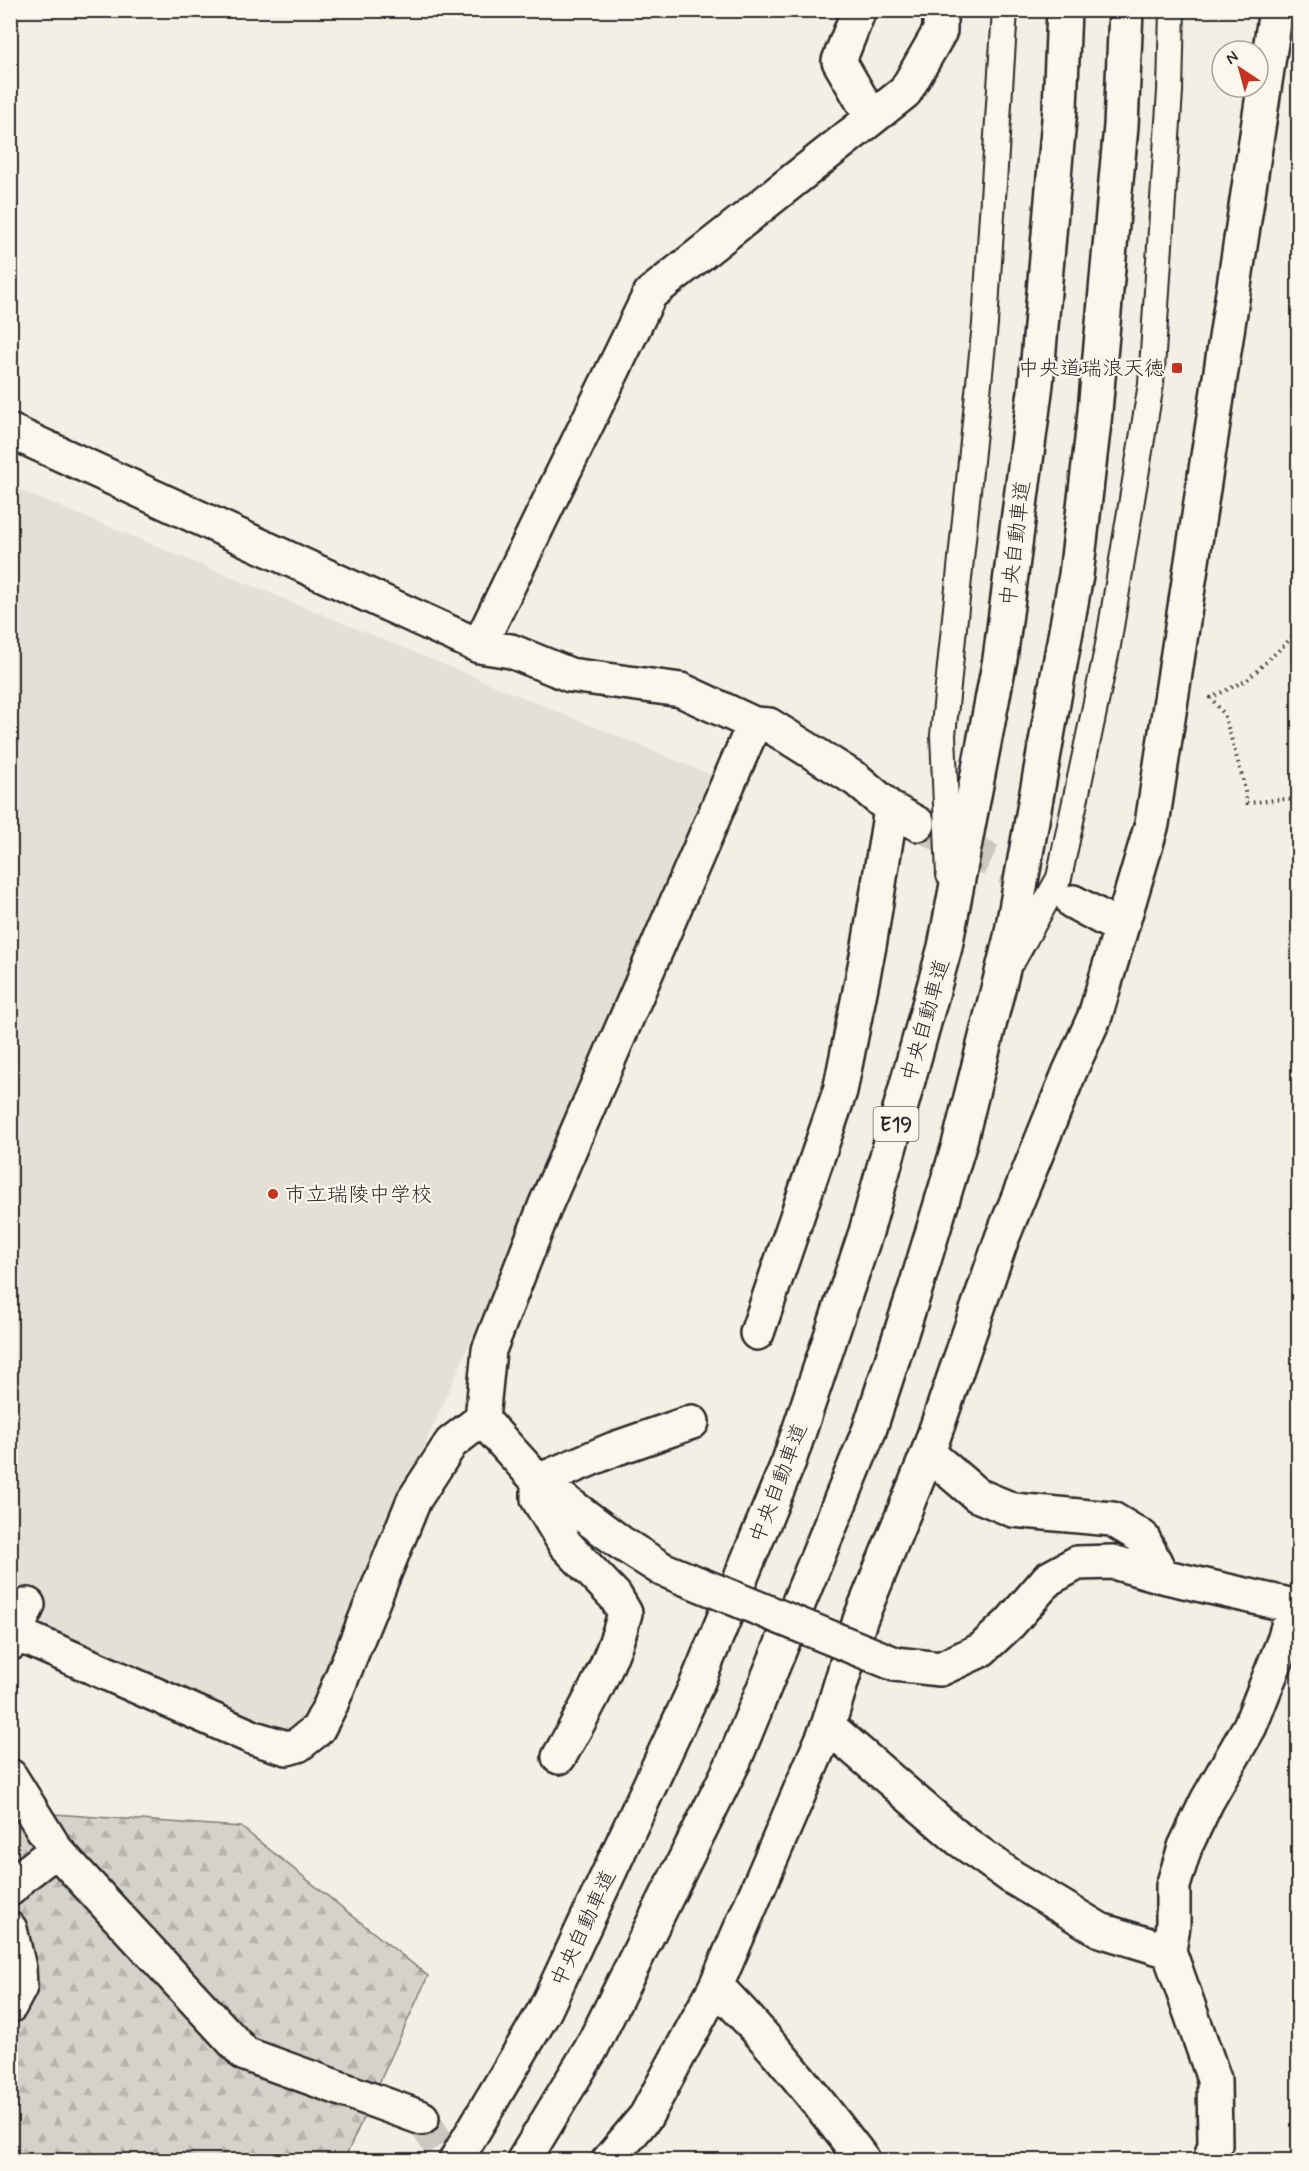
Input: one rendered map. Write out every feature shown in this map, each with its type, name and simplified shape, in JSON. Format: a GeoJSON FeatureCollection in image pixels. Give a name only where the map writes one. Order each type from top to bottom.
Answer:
{"type":"FeatureCollection","features":[{"type":"Feature","properties":{"kind":"main road"},"geometry":{"type":"LineString","coordinates":[[859,10],[839,61],[872,118]]}},
{"type":"Feature","properties":{"kind":"main road"},"geometry":{"type":"LineString","coordinates":[[479,646],[651,294],[905,92],[940,31],[940,10]]}},
{"type":"Feature","properties":{"kind":"main road","name":"中央自動車道"},"geometry":{"type":"LineString","coordinates":[[456,2160],[545,2010],[696,1686],[789,1461],[866,1232],[945,947],[1000,659],[1034,395],[1060,108],[1064,10]]}},
{"type":"Feature","properties":{"kind":"main road"},"geometry":{"type":"LineString","coordinates":[[524,2160],[591,2049],[734,1761],[869,1431],[959,1145],[1011,937],[1076,575],[1094,422],[1121,126],[1126,10]]}},
{"type":"Feature","properties":{"kind":"main road"},"geometry":{"type":"LineString","coordinates":[[609,2160],[646,2116],[716,1986],[828,1726],[860,1620],[928,1453],[1002,1238],[1070,1071],[1095,1016],[1152,824],[1276,10]]}},
{"type":"Feature","properties":{"kind":"main road"},"geometry":{"type":"LineString","coordinates":[[10,431],[479,646],[512,651],[570,675],[681,690],[754,724],[769,725],[857,780],[905,817],[869,946],[840,1091],[757,1333]]}},
{"type":"Feature","properties":{"kind":"main road"},"geometry":{"type":"LineString","coordinates":[[28,1605],[12,1640],[31,1640],[254,1738],[287,1748],[298,1745],[318,1729],[331,1704],[414,1500],[451,1443],[482,1419],[489,1350],[546,1204],[754,724]]}},
{"type":"Feature","properties":{"kind":"main road"},"geometry":{"type":"LineString","coordinates":[[1073,902],[1121,928]]}},
{"type":"Feature","properties":{"kind":"main road"},"geometry":{"type":"LineString","coordinates":[[482,1419],[538,1481],[621,1544],[662,1569],[895,1664],[940,1669],[981,1650],[1010,1623],[1048,1579],[1077,1563],[1113,1562],[1162,1576],[1297,1607],[1250,1726],[1207,1801],[1185,1847],[1173,1886],[1173,1925],[1169,1951],[1214,2079],[1215,2145],[1210,2160]]}},
{"type":"Feature","properties":{"kind":"main road"},"geometry":{"type":"LineString","coordinates":[[538,1481],[614,1449],[692,1422]]}},
{"type":"Feature","properties":{"kind":"main road"},"geometry":{"type":"LineString","coordinates":[[928,1453],[977,1495],[1013,1510],[1112,1519],[1142,1537],[1162,1576]]}},
{"type":"Feature","properties":{"kind":"main road"},"geometry":{"type":"LineString","coordinates":[[538,1481],[538,1499],[565,1544],[615,1596],[625,1613],[619,1636],[591,1699],[559,1757]]}},
{"type":"Feature","properties":{"kind":"main road"},"geometry":{"type":"LineString","coordinates":[[828,1726],[958,1839],[1012,1877],[1100,1930],[1169,1951]]}},
{"type":"Feature","properties":{"kind":"main road"},"geometry":{"type":"LineString","coordinates":[[10,1776],[56,1850],[245,2054],[422,2118]]}},
{"type":"Feature","properties":{"kind":"main road"},"geometry":{"type":"LineString","coordinates":[[10,1888],[56,1850]]}},
{"type":"Feature","properties":{"kind":"main road"},"geometry":{"type":"LineString","coordinates":[[10,1929],[19,1968],[20,1987],[10,2006]]}},
{"type":"Feature","properties":{"kind":"main road"},"geometry":{"type":"LineString","coordinates":[[716,1986],[803,2081],[863,2160]]}},
{"type":"Feature","properties":{"kind":"lane"},"geometry":{"type":"LineString","coordinates":[[951,916],[943,735],[985,324],[1005,10]]}},
{"type":"Feature","properties":{"kind":"lane"},"geometry":{"type":"LineString","coordinates":[[999,987],[1059,878],[1108,645],[1151,384],[1170,91],[1172,10]]}},
{"type":"Feature","properties":{"kind":"path"},"geometry":{"type":"LineString","coordinates":[[1210,698],[1247,680],[1299,632]]}},
{"type":"Feature","properties":{"kind":"path"},"geometry":{"type":"LineString","coordinates":[[1174,679],[1210,698],[1224,714],[1247,803],[1285,799],[1299,801]]}},
{"type":"Feature","properties":{"kind":"shaded area","name":"市立瑞陵中学校"},"geometry":{"type":"Polygon","coordinates":[[[10,486],[719,778],[286,1760],[11,1611],[10,486]]]}},
{"type":"Feature","properties":{"kind":"green space"},"geometry":{"type":"Polygon","coordinates":[[[10,1811],[241,1827],[428,1976],[344,2160],[11,2160],[10,1811]]]}},
{"type":"Feature","properties":{"kind":"tunnel"},"geometry":{"type":"LineString","coordinates":[[918,824],[1073,902]]}},
{"type":"Feature","properties":{"kind":"tunnel"},"geometry":{"type":"LineString","coordinates":[[422,2118],[448,2160]]}},
{"type":"Feature","properties":{"kind":"place","name":"中央道瑞浪天徳"},"geometry":{"type":"Point","coordinates":[1177,368]}},
{"type":"Feature","properties":{"kind":"place","name":"市立瑞陵中学校"},"geometry":{"type":"Point","coordinates":[273,1194]}}]}
